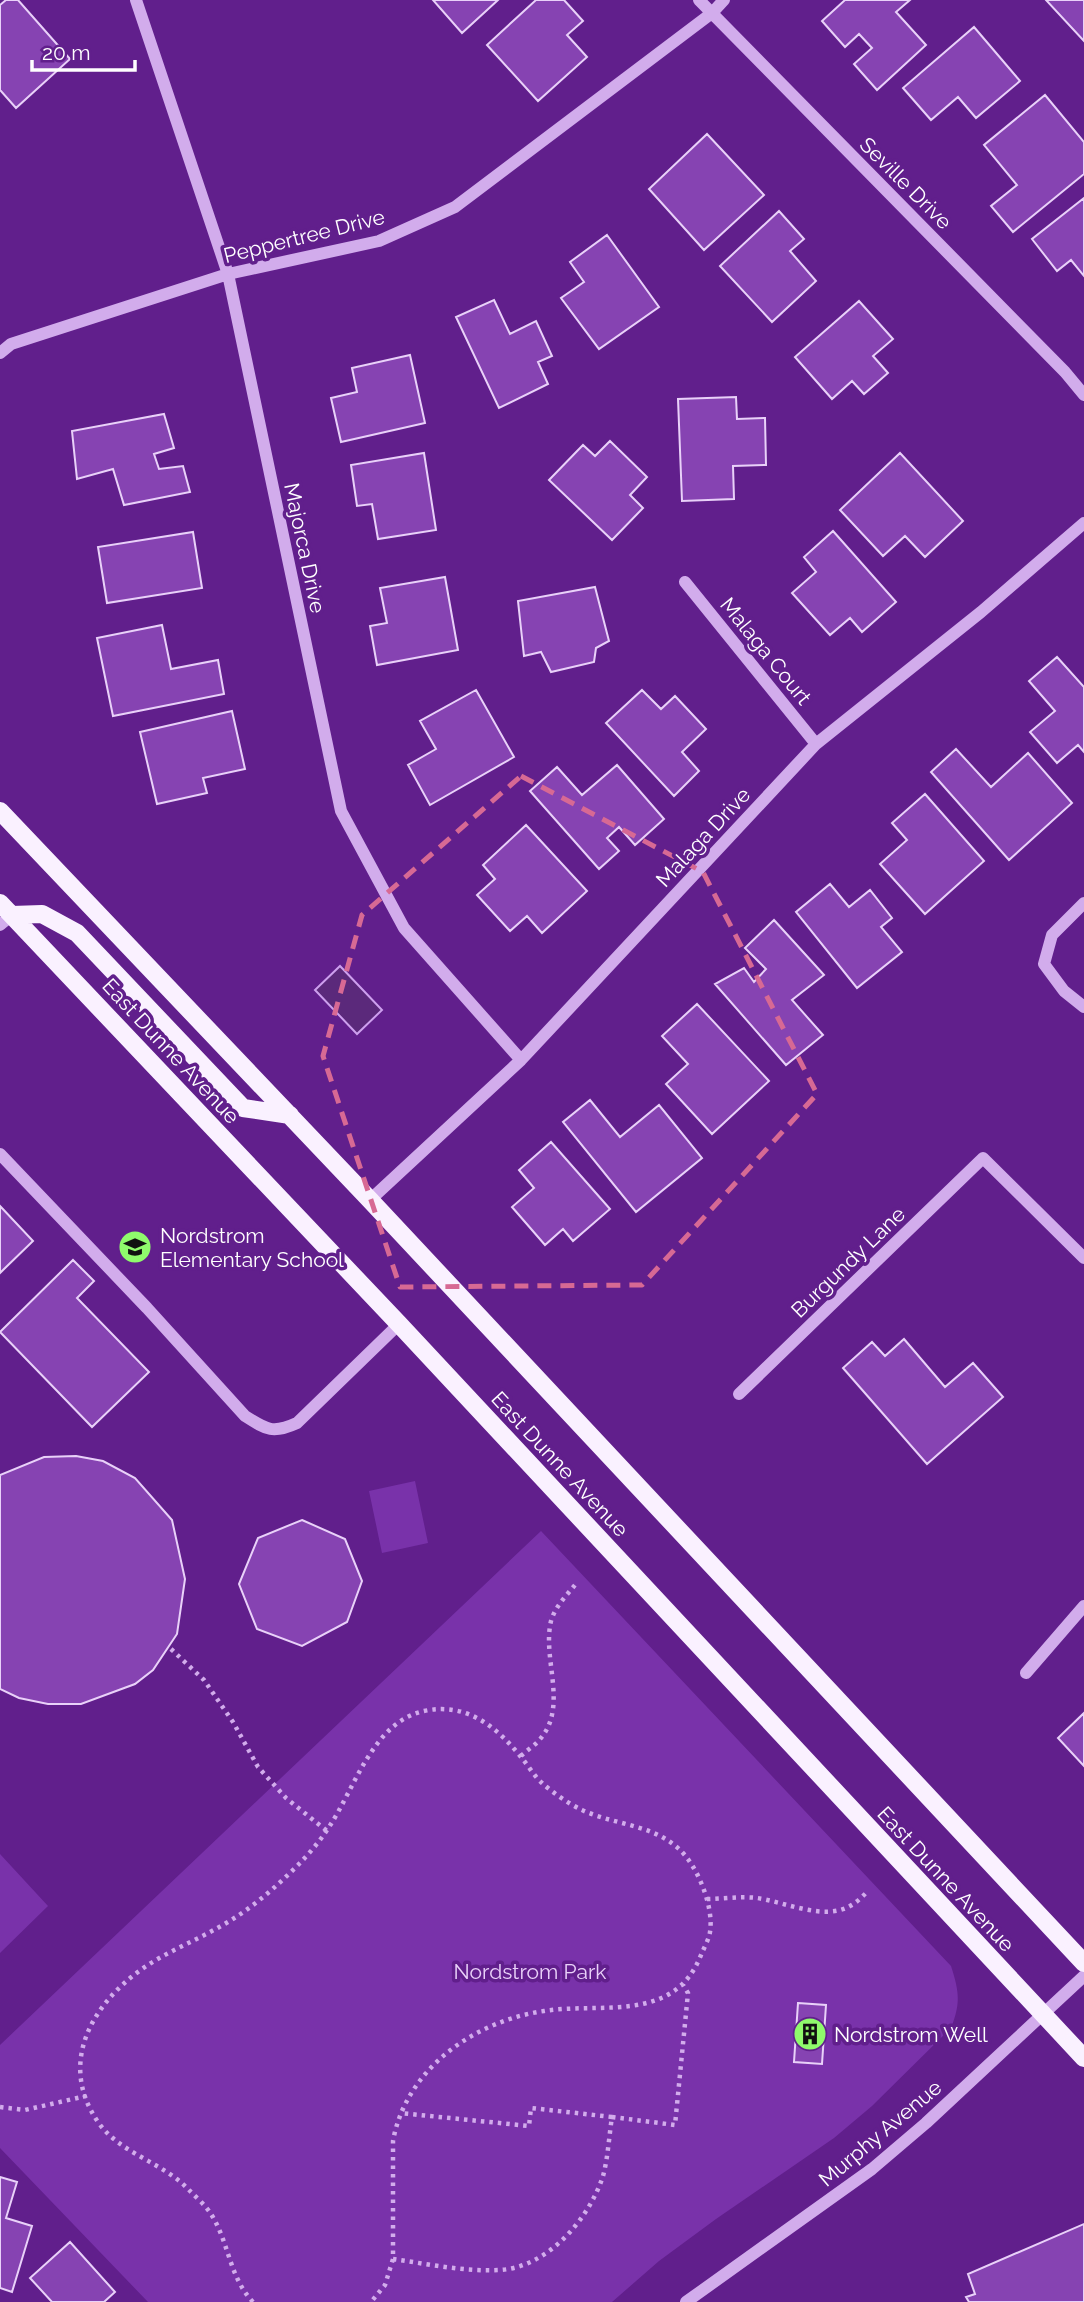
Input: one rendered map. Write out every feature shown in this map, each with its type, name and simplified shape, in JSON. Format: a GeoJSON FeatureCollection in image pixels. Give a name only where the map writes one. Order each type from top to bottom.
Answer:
{"type":"FeatureCollection","features":[{"type":"Feature","properties":{"kind":"main road","name":"East Dunne Avenue"},"geometry":{"type":"LineString","coordinates":[[0,811],[370,1200],[1084,1963]]}},
{"type":"Feature","properties":{"kind":"main road","name":"East Dunne Avenue"},"geometry":{"type":"LineString","coordinates":[[4,914],[399,1324],[1084,2059]]}},
{"type":"Feature","properties":{"kind":"main road"},"geometry":{"type":"LineString","coordinates":[[4,914],[42,914],[77,933],[243,1108],[290,1115]]}},
{"type":"Feature","properties":{"kind":"street","name":"Majorca Drive"},"geometry":{"type":"LineString","coordinates":[[136,0],[228,274],[341,811],[404,928],[521,1060]]}},
{"type":"Feature","properties":{"kind":"street","name":"Seville Drive"},"geometry":{"type":"LineString","coordinates":[[699,0],[1065,372],[1084,395]]}},
{"type":"Feature","properties":{"kind":"street","name":"Peppertree Drive"},"geometry":{"type":"LineString","coordinates":[[0,354],[11,344],[228,274],[379,241],[456,207],[712,13],[724,0]]}},
{"type":"Feature","properties":{"kind":"street","name":"Malaga Drive"},"geometry":{"type":"LineString","coordinates":[[370,1200],[521,1060],[816,744],[981,611],[1084,523]]}},
{"type":"Feature","properties":{"kind":"street","name":"Malaga Court"},"geometry":{"type":"LineString","coordinates":[[685,582],[816,744]]}},
{"type":"Feature","properties":{"kind":"street"},"geometry":{"type":"LineString","coordinates":[[1084,903],[1052,935],[1044,964],[1064,991],[1084,1007]]}},
{"type":"Feature","properties":{"kind":"street"},"geometry":{"type":"LineString","coordinates":[[0,1154],[147,1308],[245,1416],[261,1426],[280,1431],[297,1423],[399,1324]]}},
{"type":"Feature","properties":{"kind":"street","name":"Burgundy Lane"},"geometry":{"type":"LineString","coordinates":[[739,1394],[983,1158],[1084,1258]]}},
{"type":"Feature","properties":{"kind":"street"},"geometry":{"type":"LineString","coordinates":[[1026,1673],[1084,1606]]}},
{"type":"Feature","properties":{"kind":"street","name":"Murphy Avenue"},"geometry":{"type":"LineString","coordinates":[[685,2302],[701,2297],[872,2169],[1084,1976]]}},
{"type":"Feature","properties":{"kind":"path"},"geometry":{"type":"LineString","coordinates":[[521,1756],[540,1741],[553,1713],[551,1620],[558,1606],[575,1585]]}},
{"type":"Feature","properties":{"kind":"path"},"geometry":{"type":"LineString","coordinates":[[171,1649],[204,1680],[233,1722],[258,1767],[286,1798],[327,1831]]}},
{"type":"Feature","properties":{"kind":"path"},"geometry":{"type":"LineString","coordinates":[[253,2302],[233,2273],[212,2215],[186,2186],[163,2169],[116,2142],[100,2126],[86,2096],[79,2070],[82,2042],[96,2015],[118,1988],[144,1967],[224,1925],[268,1894],[302,1861],[327,1831],[383,1735],[400,1721],[423,1711],[453,1709],[477,1717],[499,1732],[541,1782],[582,1810],[657,1833],[680,1850],[696,1872],[707,1899],[710,1932],[697,1966],[683,1985],[656,2001],[632,2008],[565,2008],[538,2011],[503,2020],[478,2032],[436,2062],[418,2081],[400,2113],[393,2141],[393,2259],[385,2285],[371,2302]]}},
{"type":"Feature","properties":{"kind":"path"},"geometry":{"type":"LineString","coordinates":[[707,1899],[752,1898],[782,1902],[817,1912],[840,1910],[850,1906],[867,1892]]}},
{"type":"Feature","properties":{"kind":"path"},"geometry":{"type":"LineString","coordinates":[[400,2113],[529,2126],[531,2108],[675,2125],[688,1993],[683,1985]]}},
{"type":"Feature","properties":{"kind":"path"},"geometry":{"type":"LineString","coordinates":[[0,2107],[25,2110],[86,2096]]}},
{"type":"Feature","properties":{"kind":"path"},"geometry":{"type":"LineString","coordinates":[[393,2259],[475,2270],[503,2270],[528,2263],[552,2249],[573,2229],[589,2206],[603,2176],[612,2117]]}},
{"type":"Feature","properties":{"kind":"highlighted area"},"geometry":{"type":"Polygon","coordinates":[[[521,776],[703,872],[817,1094],[642,1285],[400,1287],[323,1056],[362,915],[521,776]]]}},
{"type":"Feature","properties":{"kind":"green space"},"geometry":{"type":"Polygon","coordinates":[[[415,1481],[428,1543],[382,1553],[369,1491],[415,1481]]]}},
{"type":"Feature","properties":{"kind":"green space","name":"Nordstrom Park"},"geometry":{"type":"Polygon","coordinates":[[[541,1531],[951,1966],[958,1997],[951,2028],[872,2106],[834,2138],[659,2261],[612,2302],[148,2302],[0,2148],[0,2045],[541,1531]]]}},
{"type":"Feature","properties":{"kind":"green space"},"geometry":{"type":"Polygon","coordinates":[[[0,1854],[48,1906],[0,1953],[0,1854]]]}},
{"type":"Feature","properties":{"kind":"shaded area"},"geometry":{"type":"Polygon","coordinates":[[[340,966],[382,1010],[357,1034],[315,990],[340,966]]]}},
{"type":"Feature","properties":{"kind":"building"},"geometry":{"type":"Polygon","coordinates":[[[6,0],[18,0],[70,59],[16,108],[0,90],[0,5],[6,0]]]}},
{"type":"Feature","properties":{"kind":"building"},"geometry":{"type":"Polygon","coordinates":[[[433,0],[498,0],[462,33],[433,0]]]}},
{"type":"Feature","properties":{"kind":"building"},"geometry":{"type":"Polygon","coordinates":[[[536,0],[564,0],[583,21],[567,35],[587,57],[538,101],[487,45],[536,0]]]}},
{"type":"Feature","properties":{"kind":"building"},"geometry":{"type":"Polygon","coordinates":[[[845,0],[910,0],[896,12],[926,45],[877,90],[854,64],[872,48],[859,34],[845,47],[822,21],[845,0]]]}},
{"type":"Feature","properties":{"kind":"building"},"geometry":{"type":"Polygon","coordinates":[[[1046,0],[1084,0],[1084,41],[1046,0]]]}},
{"type":"Feature","properties":{"kind":"building"},"geometry":{"type":"Polygon","coordinates":[[[974,27],[1020,81],[976,118],[958,97],[931,120],[903,88],[974,27]]]}},
{"type":"Feature","properties":{"kind":"building"},"geometry":{"type":"Polygon","coordinates":[[[1045,95],[1084,142],[1084,174],[1013,232],[991,206],[1017,185],[984,145],[1045,95]]]}},
{"type":"Feature","properties":{"kind":"building"},"geometry":{"type":"Polygon","coordinates":[[[707,134],[764,195],[704,250],[649,189],[707,134]]]}},
{"type":"Feature","properties":{"kind":"building"},"geometry":{"type":"Polygon","coordinates":[[[1084,198],[1084,276],[1071,260],[1057,271],[1032,239],[1084,198]]]}},
{"type":"Feature","properties":{"kind":"building"},"geometry":{"type":"Polygon","coordinates":[[[779,211],[804,239],[790,251],[816,281],[772,322],[720,266],[779,211]]]}},
{"type":"Feature","properties":{"kind":"building"},"geometry":{"type":"Polygon","coordinates":[[[607,235],[659,307],[599,349],[561,298],[584,282],[570,262],[607,235]]]}},
{"type":"Feature","properties":{"kind":"building"},"geometry":{"type":"Polygon","coordinates":[[[494,300],[510,334],[536,321],[552,356],[538,362],[548,384],[499,408],[456,317],[494,300]]]}},
{"type":"Feature","properties":{"kind":"building"},"geometry":{"type":"Polygon","coordinates":[[[859,301],[893,339],[873,356],[888,373],[864,394],[852,381],[832,399],[795,357],[859,301]]]}},
{"type":"Feature","properties":{"kind":"building"},"geometry":{"type":"Polygon","coordinates":[[[410,355],[425,423],[341,442],[331,398],[357,392],[352,368],[410,355]]]}},
{"type":"Feature","properties":{"kind":"building"},"geometry":{"type":"Polygon","coordinates":[[[736,397],[737,419],[765,418],[766,465],[733,466],[734,499],[682,501],[678,399],[736,397]]]}},
{"type":"Feature","properties":{"kind":"building"},"geometry":{"type":"Polygon","coordinates":[[[164,414],[174,448],[154,454],[159,469],[183,466],[190,492],[124,505],[113,469],[77,479],[72,431],[164,414]]]}},
{"type":"Feature","properties":{"kind":"building"},"geometry":{"type":"Polygon","coordinates":[[[610,441],[647,477],[630,495],[643,508],[612,540],[549,480],[583,445],[595,456],[610,441]]]}},
{"type":"Feature","properties":{"kind":"building"},"geometry":{"type":"Polygon","coordinates":[[[424,453],[436,530],[378,539],[372,504],[357,506],[351,465],[424,453]]]}},
{"type":"Feature","properties":{"kind":"building"},"geometry":{"type":"Polygon","coordinates":[[[900,453],[963,521],[925,557],[905,536],[883,556],[840,510],[900,453]]]}},
{"type":"Feature","properties":{"kind":"building"},"geometry":{"type":"Polygon","coordinates":[[[833,531],[896,602],[862,632],[850,618],[830,635],[792,593],[816,572],[804,557],[833,531]]]}},
{"type":"Feature","properties":{"kind":"building"},"geometry":{"type":"Polygon","coordinates":[[[193,532],[202,588],[107,603],[98,547],[193,532]]]}},
{"type":"Feature","properties":{"kind":"building"},"geometry":{"type":"Polygon","coordinates":[[[445,577],[458,650],[377,665],[370,626],[387,623],[380,588],[445,577]]]}},
{"type":"Feature","properties":{"kind":"building"},"geometry":{"type":"Polygon","coordinates":[[[595,587],[609,641],[596,648],[594,662],[551,672],[541,652],[524,656],[518,601],[595,587]]]}},
{"type":"Feature","properties":{"kind":"building"},"geometry":{"type":"Polygon","coordinates":[[[162,625],[171,669],[218,660],[224,694],[113,716],[97,638],[162,625]]]}},
{"type":"Feature","properties":{"kind":"building"},"geometry":{"type":"Polygon","coordinates":[[[1057,657],[1084,687],[1084,752],[1078,745],[1057,763],[1030,732],[1055,711],[1029,681],[1057,657]]]}},
{"type":"Feature","properties":{"kind":"building"},"geometry":{"type":"Polygon","coordinates":[[[476,690],[514,757],[430,805],[408,765],[436,749],[420,721],[476,690]]]}},
{"type":"Feature","properties":{"kind":"building"},"geometry":{"type":"Polygon","coordinates":[[[642,690],[661,709],[675,696],[706,729],[682,752],[699,771],[674,796],[606,723],[642,690]]]}},
{"type":"Feature","properties":{"kind":"building"},"geometry":{"type":"Polygon","coordinates":[[[232,711],[245,769],[203,778],[207,793],[157,804],[140,732],[232,711]]]}},
{"type":"Feature","properties":{"kind":"building"},"geometry":{"type":"Polygon","coordinates":[[[956,749],[991,787],[1028,753],[1072,803],[1009,860],[931,772],[956,749]]]}},
{"type":"Feature","properties":{"kind":"building"},"geometry":{"type":"Polygon","coordinates":[[[617,765],[664,819],[635,845],[619,827],[607,838],[619,851],[599,869],[530,791],[557,767],[582,795],[617,765]]]}},
{"type":"Feature","properties":{"kind":"building"},"geometry":{"type":"Polygon","coordinates":[[[925,794],[984,861],[925,914],[880,864],[907,840],[892,823],[925,794]]]}},
{"type":"Feature","properties":{"kind":"building"},"geometry":{"type":"Polygon","coordinates":[[[526,825],[587,891],[542,933],[527,916],[510,931],[477,895],[495,879],[483,865],[526,825]]]}},
{"type":"Feature","properties":{"kind":"building"},"geometry":{"type":"Polygon","coordinates":[[[830,884],[849,907],[870,890],[892,918],[881,927],[902,952],[857,988],[796,912],[830,884]]]}},
{"type":"Feature","properties":{"kind":"building"},"geometry":{"type":"Polygon","coordinates":[[[774,920],[824,975],[792,1000],[823,1035],[786,1065],[715,984],[744,968],[754,982],[766,969],[745,948],[774,920]]]}},
{"type":"Feature","properties":{"kind":"building"},"geometry":{"type":"Polygon","coordinates":[[[697,1004],[769,1081],[712,1134],[666,1084],[688,1064],[662,1036],[697,1004]]]}},
{"type":"Feature","properties":{"kind":"building"},"geometry":{"type":"Polygon","coordinates":[[[590,1100],[620,1137],[659,1105],[702,1158],[636,1212],[563,1122],[590,1100]]]}},
{"type":"Feature","properties":{"kind":"building"},"geometry":{"type":"Polygon","coordinates":[[[551,1142],[610,1209],[573,1241],[563,1229],[545,1245],[512,1207],[534,1188],[519,1170],[551,1142]]]}},
{"type":"Feature","properties":{"kind":"building"},"geometry":{"type":"Polygon","coordinates":[[[0,1206],[33,1241],[0,1273],[0,1206]]]}},
{"type":"Feature","properties":{"kind":"building"},"geometry":{"type":"Polygon","coordinates":[[[73,1260],[94,1281],[77,1298],[149,1372],[92,1427],[0,1332],[73,1260]]]}},
{"type":"Feature","properties":{"kind":"building"},"geometry":{"type":"Polygon","coordinates":[[[904,1339],[945,1387],[973,1363],[1003,1397],[927,1464],[843,1368],[872,1342],[885,1356],[904,1339]]]}},
{"type":"Feature","properties":{"kind":"building"},"geometry":{"type":"Polygon","coordinates":[[[76,1456],[103,1461],[135,1478],[172,1520],[185,1579],[177,1634],[153,1670],[135,1684],[81,1704],[48,1704],[19,1698],[0,1689],[0,1475],[44,1457],[76,1456]]]}},
{"type":"Feature","properties":{"kind":"building"},"geometry":{"type":"Polygon","coordinates":[[[302,1520],[345,1539],[362,1581],[347,1622],[302,1646],[257,1629],[239,1584],[258,1538],[302,1520]]]}},
{"type":"Feature","properties":{"kind":"building"},"geometry":{"type":"Polygon","coordinates":[[[1084,1713],[1084,1766],[1058,1738],[1084,1713]]]}},
{"type":"Feature","properties":{"kind":"building","name":"Nordstrom Well"},"geometry":{"type":"Polygon","coordinates":[[[798,2003],[826,2005],[822,2064],[794,2062],[798,2003]]]}},
{"type":"Feature","properties":{"kind":"building"},"geometry":{"type":"Polygon","coordinates":[[[0,2177],[17,2182],[6,2218],[32,2226],[12,2292],[0,2288],[0,2177]]]}},
{"type":"Feature","properties":{"kind":"building"},"geometry":{"type":"Polygon","coordinates":[[[1084,2224],[1084,2302],[969,2302],[966,2297],[975,2294],[968,2274],[1084,2224]]]}},
{"type":"Feature","properties":{"kind":"building"},"geometry":{"type":"Polygon","coordinates":[[[70,2242],[115,2292],[104,2302],[52,2302],[30,2278],[70,2242]]]}},
{"type":"Feature","properties":{"kind":"place","name":"Nordstrom Elementary School"},"geometry":{"type":"Point","coordinates":[135,1247]}},
{"type":"Feature","properties":{"kind":"place","name":"Nordstrom Well"},"geometry":{"type":"Point","coordinates":[810,2034]}}]}
